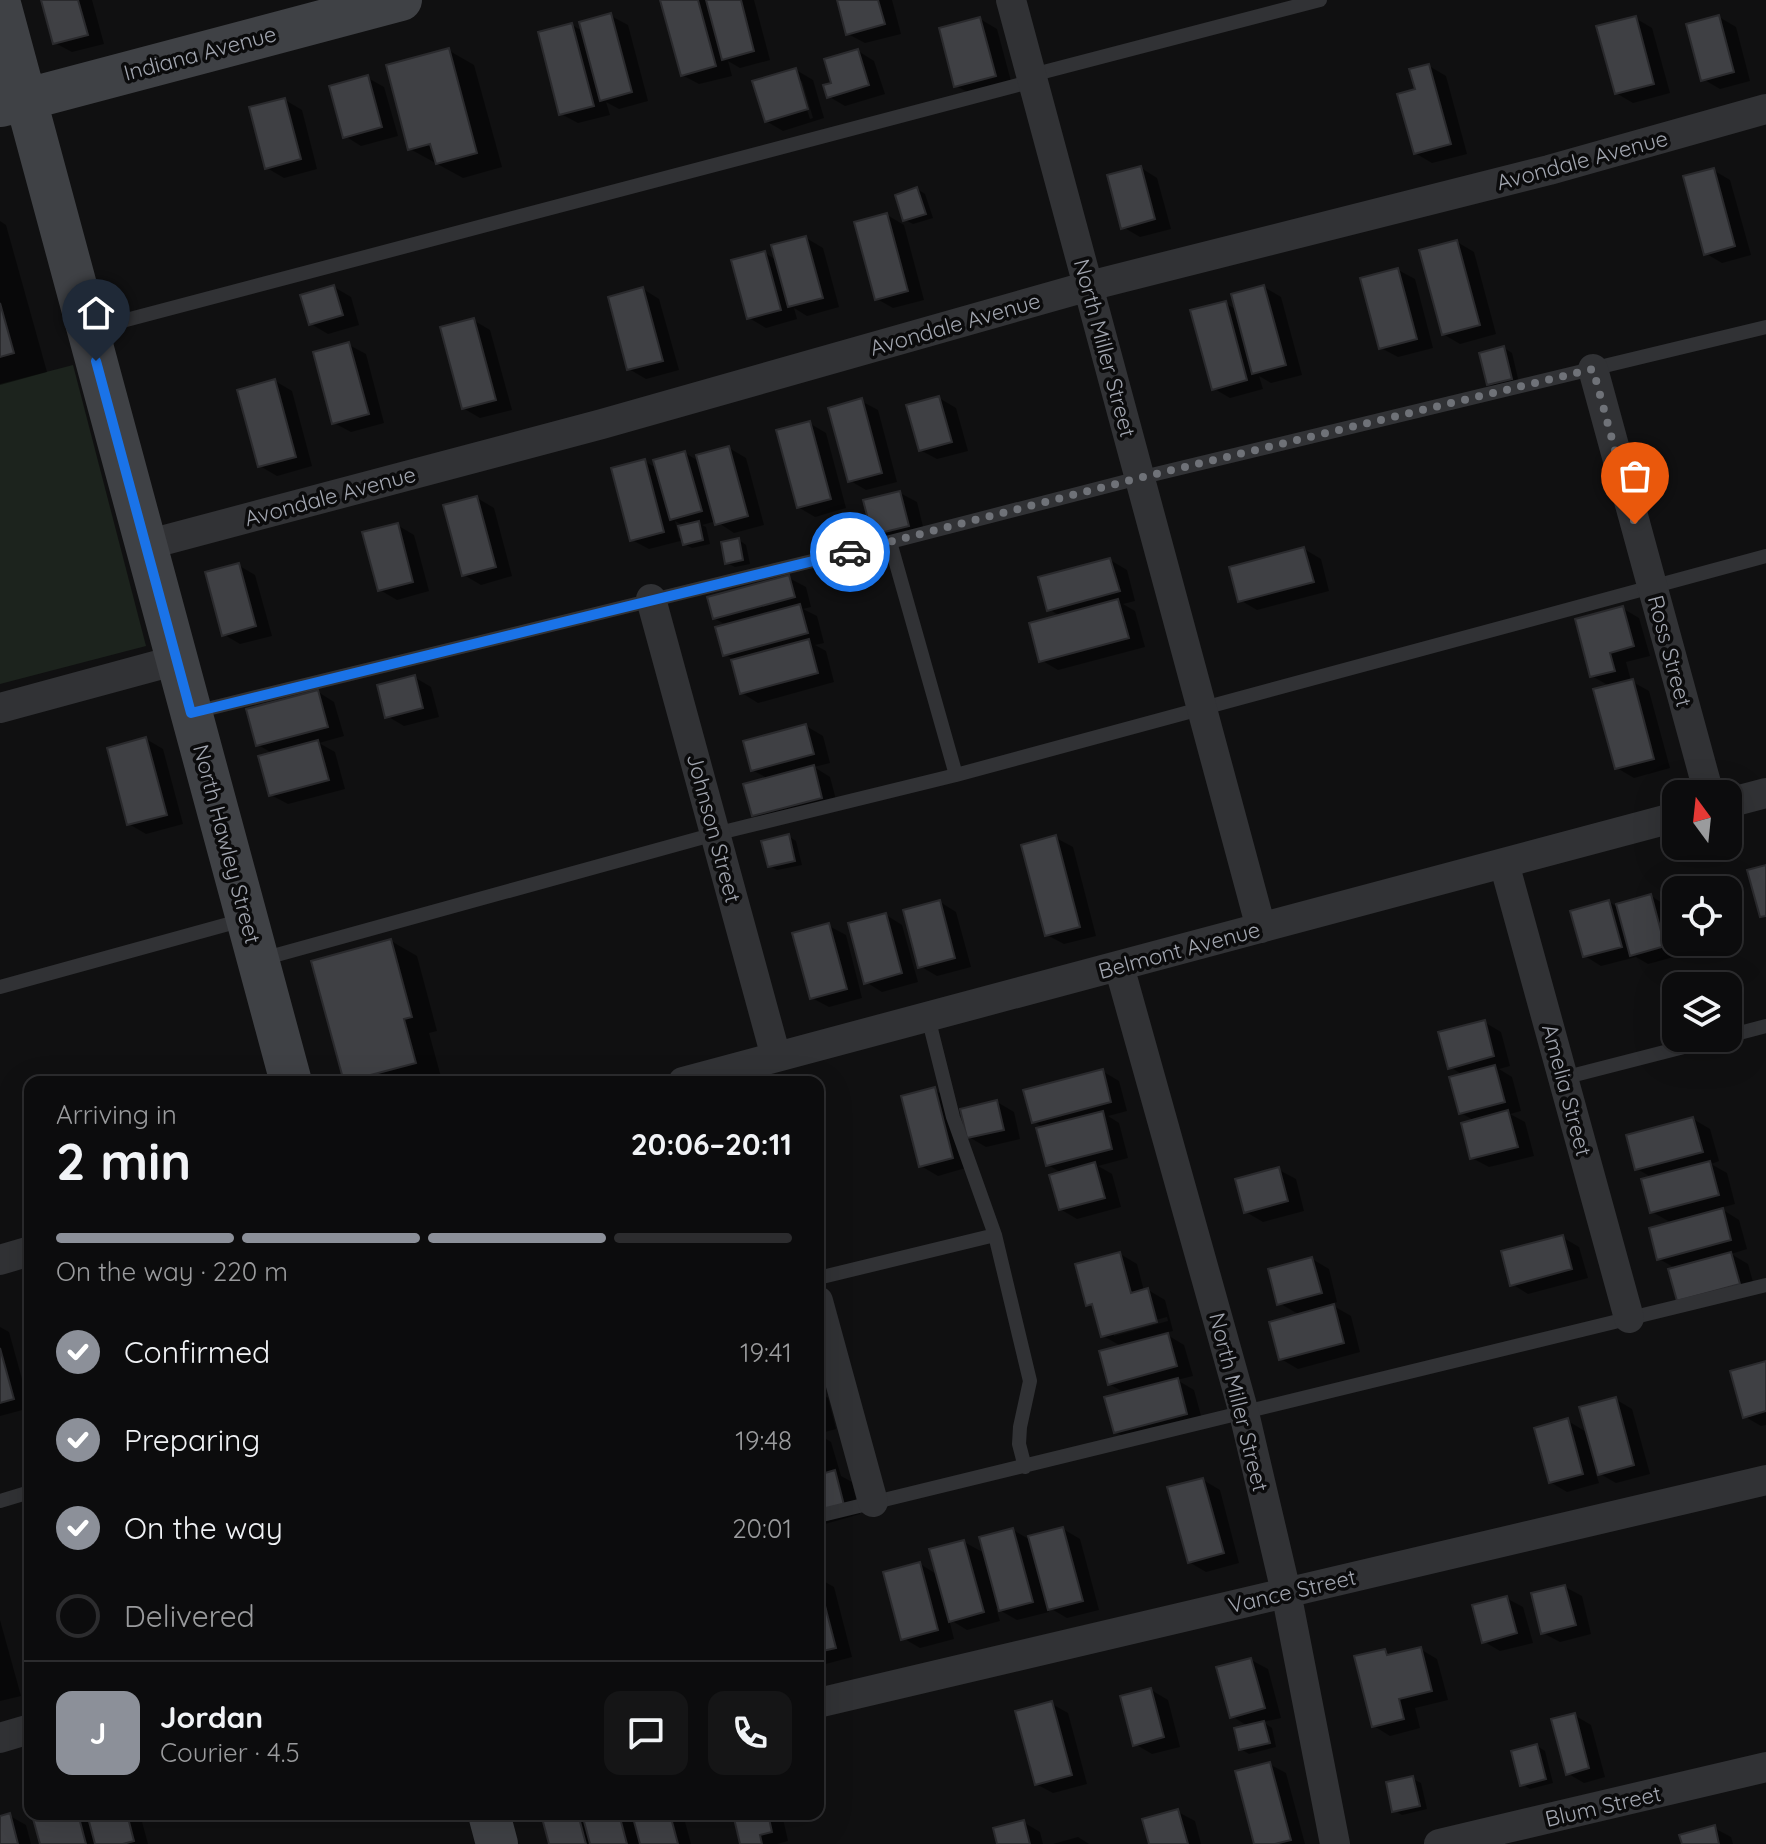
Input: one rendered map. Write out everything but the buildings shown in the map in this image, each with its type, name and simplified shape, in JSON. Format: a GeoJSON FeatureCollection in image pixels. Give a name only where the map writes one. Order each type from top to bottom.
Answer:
{"type":"FeatureCollection","features":[{"type":"Feature","properties":{"kind":"street","name":"Indiana Avenue"},"geometry":{"type":"LineString","coordinates":[[13,103],[401,0]]}},
{"type":"Feature","properties":{"kind":"street","name":"North Miller Street"},"geometry":{"type":"LineString","coordinates":[[1011,0],[1261,928]]}},
{"type":"Feature","properties":{"kind":"street","name":"North Hawley Street"},"geometry":{"type":"LineString","coordinates":[[0,4],[13,103],[88,330],[289,1076]]}},
{"type":"Feature","properties":{"kind":"street","name":"Avondale Avenue"},"geometry":{"type":"LineString","coordinates":[[146,545],[602,424],[1089,286],[1549,170],[1766,109]]}},
{"type":"Feature","properties":{"kind":"street","name":"Ross Street"},"geometry":{"type":"LineString","coordinates":[[1593,369],[1705,780]]}},
{"type":"Feature","properties":{"kind":"street","name":"Johnson Street"},"geometry":{"type":"LineString","coordinates":[[651,599],[715,834],[762,1068]]}},
{"type":"Feature","properties":{"kind":"street"},"geometry":{"type":"LineString","coordinates":[[0,708],[177,660]]}},
{"type":"Feature","properties":{"kind":"street"},"geometry":{"type":"LineString","coordinates":[[1742,799],[1766,793]]}},
{"type":"Feature","properties":{"kind":"street","name":"Belmont Avenue"},"geometry":{"type":"LineString","coordinates":[[717,1076],[762,1068],[928,1017],[1662,821]]}},
{"type":"Feature","properties":{"kind":"street","name":"Amelia Street"},"geometry":{"type":"LineString","coordinates":[[1504,863],[1629,1318]]}},
{"type":"Feature","properties":{"kind":"street","name":"North Miller Street"},"geometry":{"type":"LineString","coordinates":[[1119,966],[1244,1413],[1286,1592],[1335,1844]]}},
{"type":"Feature","properties":{"kind":"street"},"geometry":{"type":"LineString","coordinates":[[0,1260],[24,1253]]}},
{"type":"Feature","properties":{"kind":"street"},"geometry":{"type":"LineString","coordinates":[[824,1323],[873,1502]]}},
{"type":"Feature","properties":{"kind":"street","name":"Vance Street"},"geometry":{"type":"LineString","coordinates":[[824,1702],[1766,1480]]}},
{"type":"Feature","properties":{"kind":"street"},"geometry":{"type":"LineString","coordinates":[[0,1738],[24,1731]]}},
{"type":"Feature","properties":{"kind":"street","name":"Blum Street"},"geometry":{"type":"LineString","coordinates":[[1439,1844],[1766,1767]]}},
{"type":"Feature","properties":{"kind":"lane"},"geometry":{"type":"LineString","coordinates":[[88,330],[1320,0]]}},
{"type":"Feature","properties":{"kind":"lane"},"geometry":{"type":"LineString","coordinates":[[191,713],[1139,478],[1766,327]]}},
{"type":"Feature","properties":{"kind":"lane"},"geometry":{"type":"LineString","coordinates":[[890,542],[956,775]]}},
{"type":"Feature","properties":{"kind":"lane"},"geometry":{"type":"LineString","coordinates":[[258,961],[715,834],[956,775],[1766,556]]}},
{"type":"Feature","properties":{"kind":"lane"},"geometry":{"type":"LineString","coordinates":[[0,987],[247,919]]}},
{"type":"Feature","properties":{"kind":"lane"},"geometry":{"type":"LineString","coordinates":[[928,1017],[953,1117],[995,1235],[1030,1381],[1019,1444],[1025,1467]]}},
{"type":"Feature","properties":{"kind":"lane"},"geometry":{"type":"LineString","coordinates":[[1742,1032],[1766,1026]]}},
{"type":"Feature","properties":{"kind":"lane"},"geometry":{"type":"LineString","coordinates":[[1563,1078],[1664,1052]]}},
{"type":"Feature","properties":{"kind":"lane"},"geometry":{"type":"LineString","coordinates":[[824,1277],[995,1235]]}},
{"type":"Feature","properties":{"kind":"lane"},"geometry":{"type":"LineString","coordinates":[[824,1514],[1766,1285]]}},
{"type":"Feature","properties":{"kind":"lane"},"geometry":{"type":"LineString","coordinates":[[0,1501],[24,1494]]}},
{"type":"Feature","properties":{"kind":"shaded area"},"geometry":{"type":"Polygon","coordinates":[[[73,365],[146,646],[0,684],[0,384],[73,365]]]}},
{"type":"Feature","properties":{"kind":"way so far"},"geometry":{"type":"LineString","coordinates":[[850,552],[1139,478],[1593,369],[1635,524]]}},
{"type":"Feature","properties":{"kind":"route"},"geometry":{"type":"LineString","coordinates":[[96,361],[191,713],[850,552]]}}]}
